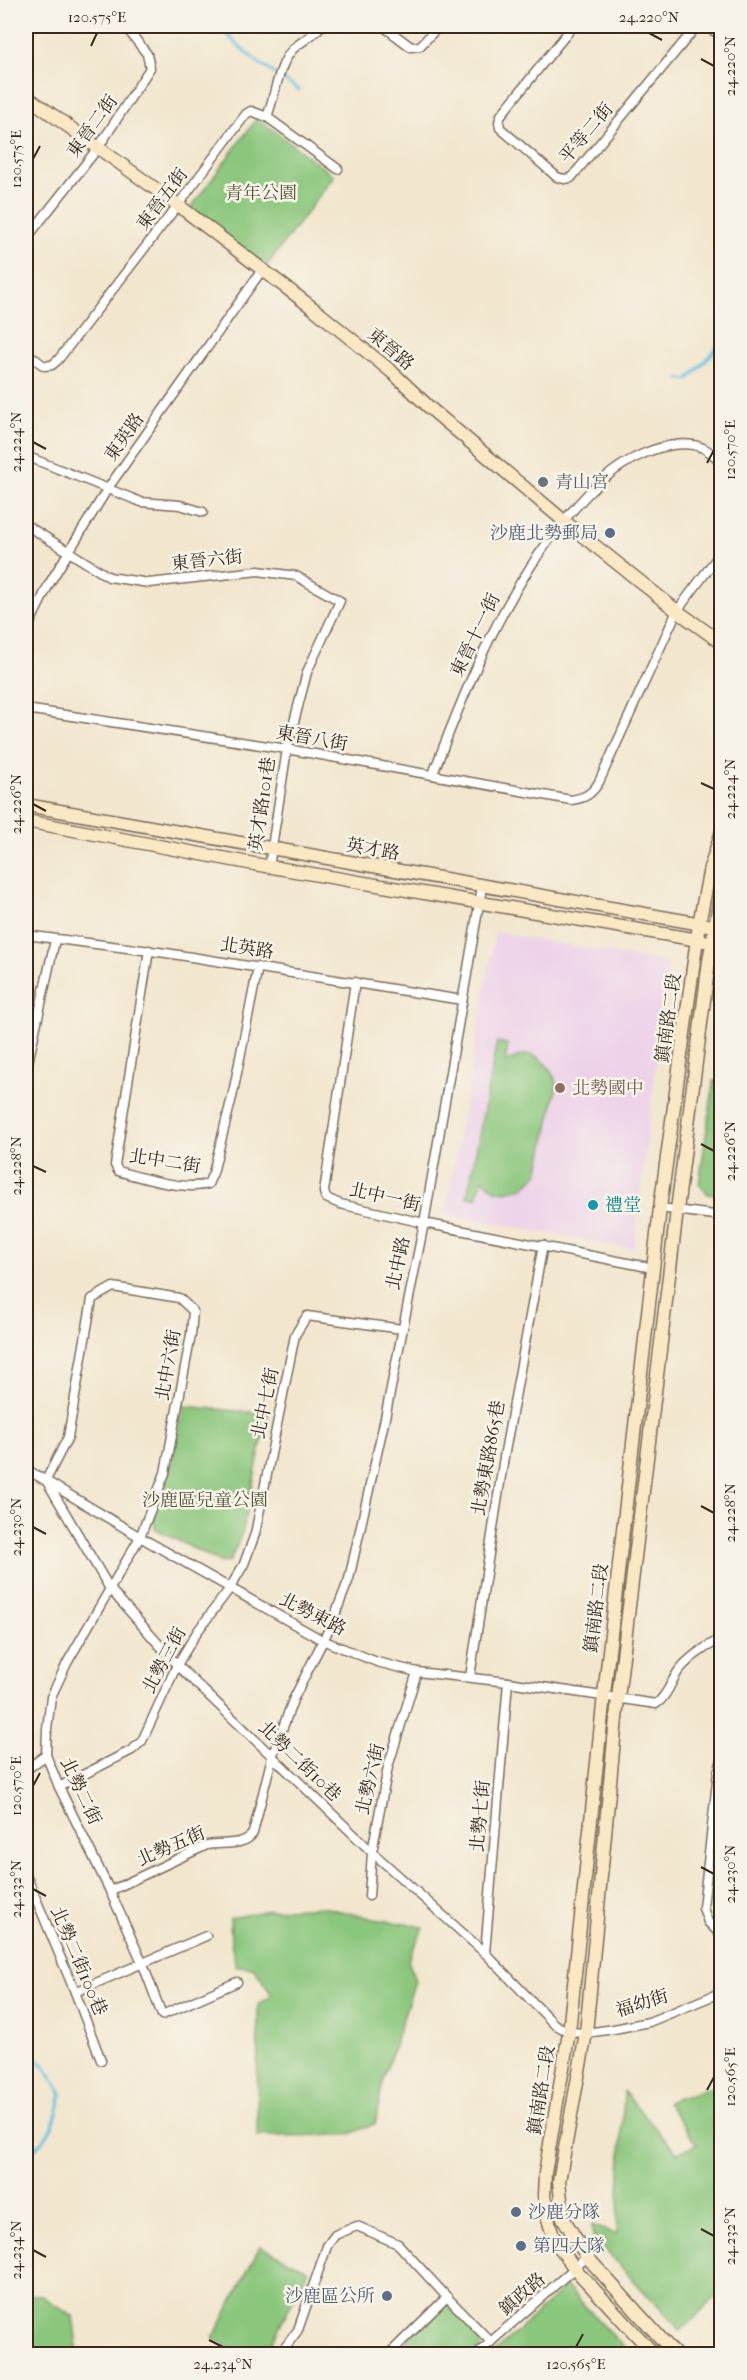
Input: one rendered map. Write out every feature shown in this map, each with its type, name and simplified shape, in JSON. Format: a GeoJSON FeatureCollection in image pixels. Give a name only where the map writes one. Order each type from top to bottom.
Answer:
{"type":"FeatureCollection","features":[{"type":"Feature","properties":{"kind":"street","name":"東晉二街"},"geometry":{"type":"LineString","coordinates":[[26,239],[98,148],[150,68],[147,54],[125,26]]}},
{"type":"Feature","properties":{"kind":"street"},"geometry":{"type":"LineString","coordinates":[[321,26],[313,35],[293,49],[281,67],[276,92],[267,117],[338,169]]}},
{"type":"Feature","properties":{"kind":"street"},"geometry":{"type":"LineString","coordinates":[[383,26],[411,47],[420,46],[438,26]]}},
{"type":"Feature","properties":{"kind":"street","name":"平等二街"},"geometry":{"type":"LineString","coordinates":[[573,26],[501,115],[499,122],[501,128],[516,142],[556,177],[564,180],[571,178],[697,26]]}},
{"type":"Feature","properties":{"kind":"street"},"geometry":{"type":"LineString","coordinates":[[703,26],[722,35]]}},
{"type":"Feature","properties":{"kind":"street","name":"東晉路"},"geometry":{"type":"LineString","coordinates":[[26,96],[178,205],[392,372],[431,409],[564,521],[677,611],[722,643]]}},
{"type":"Feature","properties":{"kind":"street","name":"東晉五街"},"geometry":{"type":"LineString","coordinates":[[26,352],[44,366],[52,365],[58,360],[246,114],[251,111],[267,117]]}},
{"type":"Feature","properties":{"kind":"street","name":"東英路"},"geometry":{"type":"LineString","coordinates":[[26,631],[68,552],[108,488],[262,270]]}},
{"type":"Feature","properties":{"kind":"street","name":"東晉十一街"},"geometry":{"type":"LineString","coordinates":[[433,774],[464,695],[496,625],[527,570],[592,488],[614,469],[656,449],[680,444],[703,448],[722,462]]}},
{"type":"Feature","properties":{"kind":"street"},"geometry":{"type":"LineString","coordinates":[[26,456],[141,502],[180,505],[203,512]]}},
{"type":"Feature","properties":{"kind":"street"},"geometry":{"type":"LineString","coordinates":[[26,525],[68,552]]}},
{"type":"Feature","properties":{"kind":"street"},"geometry":{"type":"LineString","coordinates":[[677,611],[722,551]]}},
{"type":"Feature","properties":{"kind":"street","name":"東晉六街"},"geometry":{"type":"LineString","coordinates":[[68,552],[109,577],[149,583],[258,571],[296,576],[340,601],[335,611]]}},
{"type":"Feature","properties":{"kind":"street","name":"英才路101巷"},"geometry":{"type":"LineString","coordinates":[[269,867],[286,749],[307,672],[335,611]]}},
{"type":"Feature","properties":{"kind":"street","name":"東晉八街"},"geometry":{"type":"LineString","coordinates":[[26,709],[286,749],[571,800],[582,799],[590,794],[599,782],[677,611]]}},
{"type":"Feature","properties":{"kind":"street","name":"英才路"},"geometry":{"type":"LineString","coordinates":[[26,805],[271,850],[715,926]]}},
{"type":"Feature","properties":{"kind":"street","name":"英才路"},"geometry":{"type":"LineString","coordinates":[[26,821],[269,867],[712,943]]}},
{"type":"Feature","properties":{"kind":"street","name":"鎮南路二段"},"geometry":{"type":"LineString","coordinates":[[654,2355],[575,2269],[554,2239],[544,2196],[545,2173],[568,2032],[660,1208],[699,924],[710,868],[722,831]]}},
{"type":"Feature","properties":{"kind":"street","name":"鎮南路二段"},"geometry":{"type":"LineString","coordinates":[[675,2355],[587,2257],[563,2218],[559,2181],[586,2033],[618,1698],[677,1210],[716,962],[712,943],[722,886]]}},
{"type":"Feature","properties":{"kind":"street","name":"北中路"},"geometry":{"type":"LineString","coordinates":[[322,1640],[331,1625],[349,1579],[385,1418],[424,1223],[482,887]]}},
{"type":"Feature","properties":{"kind":"street","name":"北英路"},"geometry":{"type":"LineString","coordinates":[[26,936],[149,950],[462,1000]]}},
{"type":"Feature","properties":{"kind":"street"},"geometry":{"type":"LineString","coordinates":[[26,1072],[55,940]]}},
{"type":"Feature","properties":{"kind":"street","name":"北中二街"},"geometry":{"type":"LineString","coordinates":[[149,950],[115,1165],[118,1171],[140,1178],[198,1187],[208,1184],[213,1173],[232,1093],[258,967]]}},
{"type":"Feature","properties":{"kind":"street","name":"北中一街"},"geometry":{"type":"LineString","coordinates":[[355,982],[324,1192],[326,1197],[340,1204],[424,1223],[653,1268]]}},
{"type":"Feature","properties":{"kind":"street"},"geometry":{"type":"LineString","coordinates":[[660,1208],[722,1216]]}},
{"type":"Feature","properties":{"kind":"street","name":"北勢東路865巷"},"geometry":{"type":"LineString","coordinates":[[470,1677],[504,1457],[543,1245]]}},
{"type":"Feature","properties":{"kind":"street","name":"北中六街"},"geometry":{"type":"LineString","coordinates":[[46,1480],[68,1437],[92,1299],[113,1287],[179,1298],[193,1311],[191,1335],[165,1473],[140,1537]]}},
{"type":"Feature","properties":{"kind":"street","name":"北中七街"},"geometry":{"type":"LineString","coordinates":[[230,1588],[244,1564],[255,1534],[295,1335],[302,1323],[307,1316],[402,1329]]}},
{"type":"Feature","properties":{"kind":"street","name":"北勢東路"},"geometry":{"type":"LineString","coordinates":[[26,1469],[140,1537],[322,1640],[376,1662],[417,1672],[508,1682],[656,1704],[662,1700],[679,1670],[699,1650],[722,1638]]}},
{"type":"Feature","properties":{"kind":"street","name":"北勢二街10巷"},"geometry":{"type":"LineString","coordinates":[[46,1480],[110,1589],[177,1665],[372,1852],[485,1953],[554,2024],[568,2032]]}},
{"type":"Feature","properties":{"kind":"street","name":"北勢二街"},"geometry":{"type":"LineString","coordinates":[[140,1537],[67,1664],[51,1697],[46,1755],[142,1962],[162,2015],[237,1982]]}},
{"type":"Feature","properties":{"kind":"street","name":"北勢三街"},"geometry":{"type":"LineString","coordinates":[[59,1787],[132,1750],[142,1741],[177,1665],[197,1632],[230,1588]]}},
{"type":"Feature","properties":{"kind":"street","name":"北勢五街"},"geometry":{"type":"LineString","coordinates":[[110,1891],[207,1845],[224,1842],[242,1843],[248,1840],[253,1833],[272,1757],[293,1700],[322,1640]]}},
{"type":"Feature","properties":{"kind":"street","name":"北勢六街"},"geometry":{"type":"LineString","coordinates":[[369,1896],[372,1852],[388,1767],[417,1672]]}},
{"type":"Feature","properties":{"kind":"street","name":"北勢七街"},"geometry":{"type":"LineString","coordinates":[[485,1953],[508,1682]]}},
{"type":"Feature","properties":{"kind":"street"},"geometry":{"type":"LineString","coordinates":[[26,1770],[46,1755]]}},
{"type":"Feature","properties":{"kind":"street"},"geometry":{"type":"LineString","coordinates":[[722,1760],[718,1772],[703,1908],[708,1922],[722,1936]]}},
{"type":"Feature","properties":{"kind":"street","name":"北勢二街100巷"},"geometry":{"type":"LineString","coordinates":[[26,1875],[101,2060]]}},
{"type":"Feature","properties":{"kind":"street"},"geometry":{"type":"LineString","coordinates":[[75,1992],[206,1936]]}},
{"type":"Feature","properties":{"kind":"street","name":"福幼街"},"geometry":{"type":"LineString","coordinates":[[568,2032],[586,2033],[649,2022],[722,1992]]}},
{"type":"Feature","properties":{"kind":"street"},"geometry":{"type":"LineString","coordinates":[[280,2355],[298,2330],[327,2246],[335,2235],[357,2226],[398,2244],[491,2342]]}},
{"type":"Feature","properties":{"kind":"street","name":"鎮政路"},"geometry":{"type":"LineString","coordinates":[[477,2355],[587,2257]]}},
{"type":"Feature","properties":{"kind":"street"},"geometry":{"type":"LineString","coordinates":[[389,2355],[447,2297]]}},
{"type":"Feature","properties":{"kind":"shaded area","name":"北勢國中"},"geometry":{"type":"Polygon","coordinates":[[[495,932],[668,963],[634,1249],[445,1214],[495,932]]]}},
{"type":"Feature","properties":{"kind":"green space","name":"青年公園"},"geometry":{"type":"Polygon","coordinates":[[[257,118],[334,176],[266,267],[189,210],[257,118]]]}},
{"type":"Feature","properties":{"kind":"green space"},"geometry":{"type":"Polygon","coordinates":[[[497,1042],[508,1044],[505,1062],[524,1055],[536,1057],[553,1074],[557,1085],[538,1174],[522,1188],[505,1192],[496,1190],[482,1179],[477,1198],[467,1197],[497,1042]]]}},
{"type":"Feature","properties":{"kind":"green space"},"geometry":{"type":"Polygon","coordinates":[[[714,1081],[721,1082],[721,1196],[708,1194],[699,1184],[714,1081]]]}},
{"type":"Feature","properties":{"kind":"green space","name":"沙鹿區兒童公園"},"geometry":{"type":"Polygon","coordinates":[[[184,1406],[268,1414],[242,1533],[230,1561],[222,1563],[155,1529],[153,1514],[168,1474],[184,1406]]]}},
{"type":"Feature","properties":{"kind":"green space"},"geometry":{"type":"Polygon","coordinates":[[[323,1907],[374,1919],[424,1927],[408,1960],[415,1981],[383,2080],[375,2124],[347,2135],[257,2136],[258,2005],[272,1995],[253,1967],[236,1966],[231,1942],[230,1918],[269,1910],[323,1907]]]}},
{"type":"Feature","properties":{"kind":"green space"},"geometry":{"type":"Polygon","coordinates":[[[721,2084],[721,2295],[718,2294],[681,2331],[593,2237],[592,2225],[617,2235],[624,2092],[677,2153],[697,2145],[667,2102],[721,2084]]]}},
{"type":"Feature","properties":{"kind":"green space"},"geometry":{"type":"Polygon","coordinates":[[[260,2246],[308,2270],[266,2354],[244,2354],[213,2339],[260,2246]]]}},
{"type":"Feature","properties":{"kind":"green space"},"geometry":{"type":"Polygon","coordinates":[[[566,2286],[630,2354],[493,2354],[566,2286]]]}},
{"type":"Feature","properties":{"kind":"green space"},"geometry":{"type":"Polygon","coordinates":[[[26,2295],[42,2296],[73,2316],[78,2354],[26,2354],[26,2295]]]}},
{"type":"Feature","properties":{"kind":"green space"},"geometry":{"type":"Polygon","coordinates":[[[446,2302],[486,2342],[472,2354],[394,2354],[446,2302]]]}},
{"type":"Feature","properties":{"kind":"waterway"},"geometry":{"type":"LineString","coordinates":[[221,26],[247,54],[299,90]]}},
{"type":"Feature","properties":{"kind":"waterway"},"geometry":{"type":"LineString","coordinates":[[680,379],[688,380],[722,342]]}},
{"type":"Feature","properties":{"kind":"waterway"},"geometry":{"type":"LineString","coordinates":[[26,2053],[43,2064],[62,2093],[51,2129],[26,2157]]}},
{"type":"Feature","properties":{"kind":"place","name":"青山宮"},"geometry":{"type":"Point","coordinates":[543,482]}},
{"type":"Feature","properties":{"kind":"place","name":"沙鹿北勢郵局"},"geometry":{"type":"Point","coordinates":[610,533]}},
{"type":"Feature","properties":{"kind":"place","name":"北勢國中"},"geometry":{"type":"Point","coordinates":[560,1088]}},
{"type":"Feature","properties":{"kind":"place","name":"禮堂"},"geometry":{"type":"Point","coordinates":[593,1205]}},
{"type":"Feature","properties":{"kind":"place","name":"沙鹿分隊"},"geometry":{"type":"Point","coordinates":[516,2212]}},
{"type":"Feature","properties":{"kind":"place","name":"第四大隊"},"geometry":{"type":"Point","coordinates":[521,2246]}},
{"type":"Feature","properties":{"kind":"place","name":"沙鹿區公所"},"geometry":{"type":"Point","coordinates":[387,2296]}}]}
